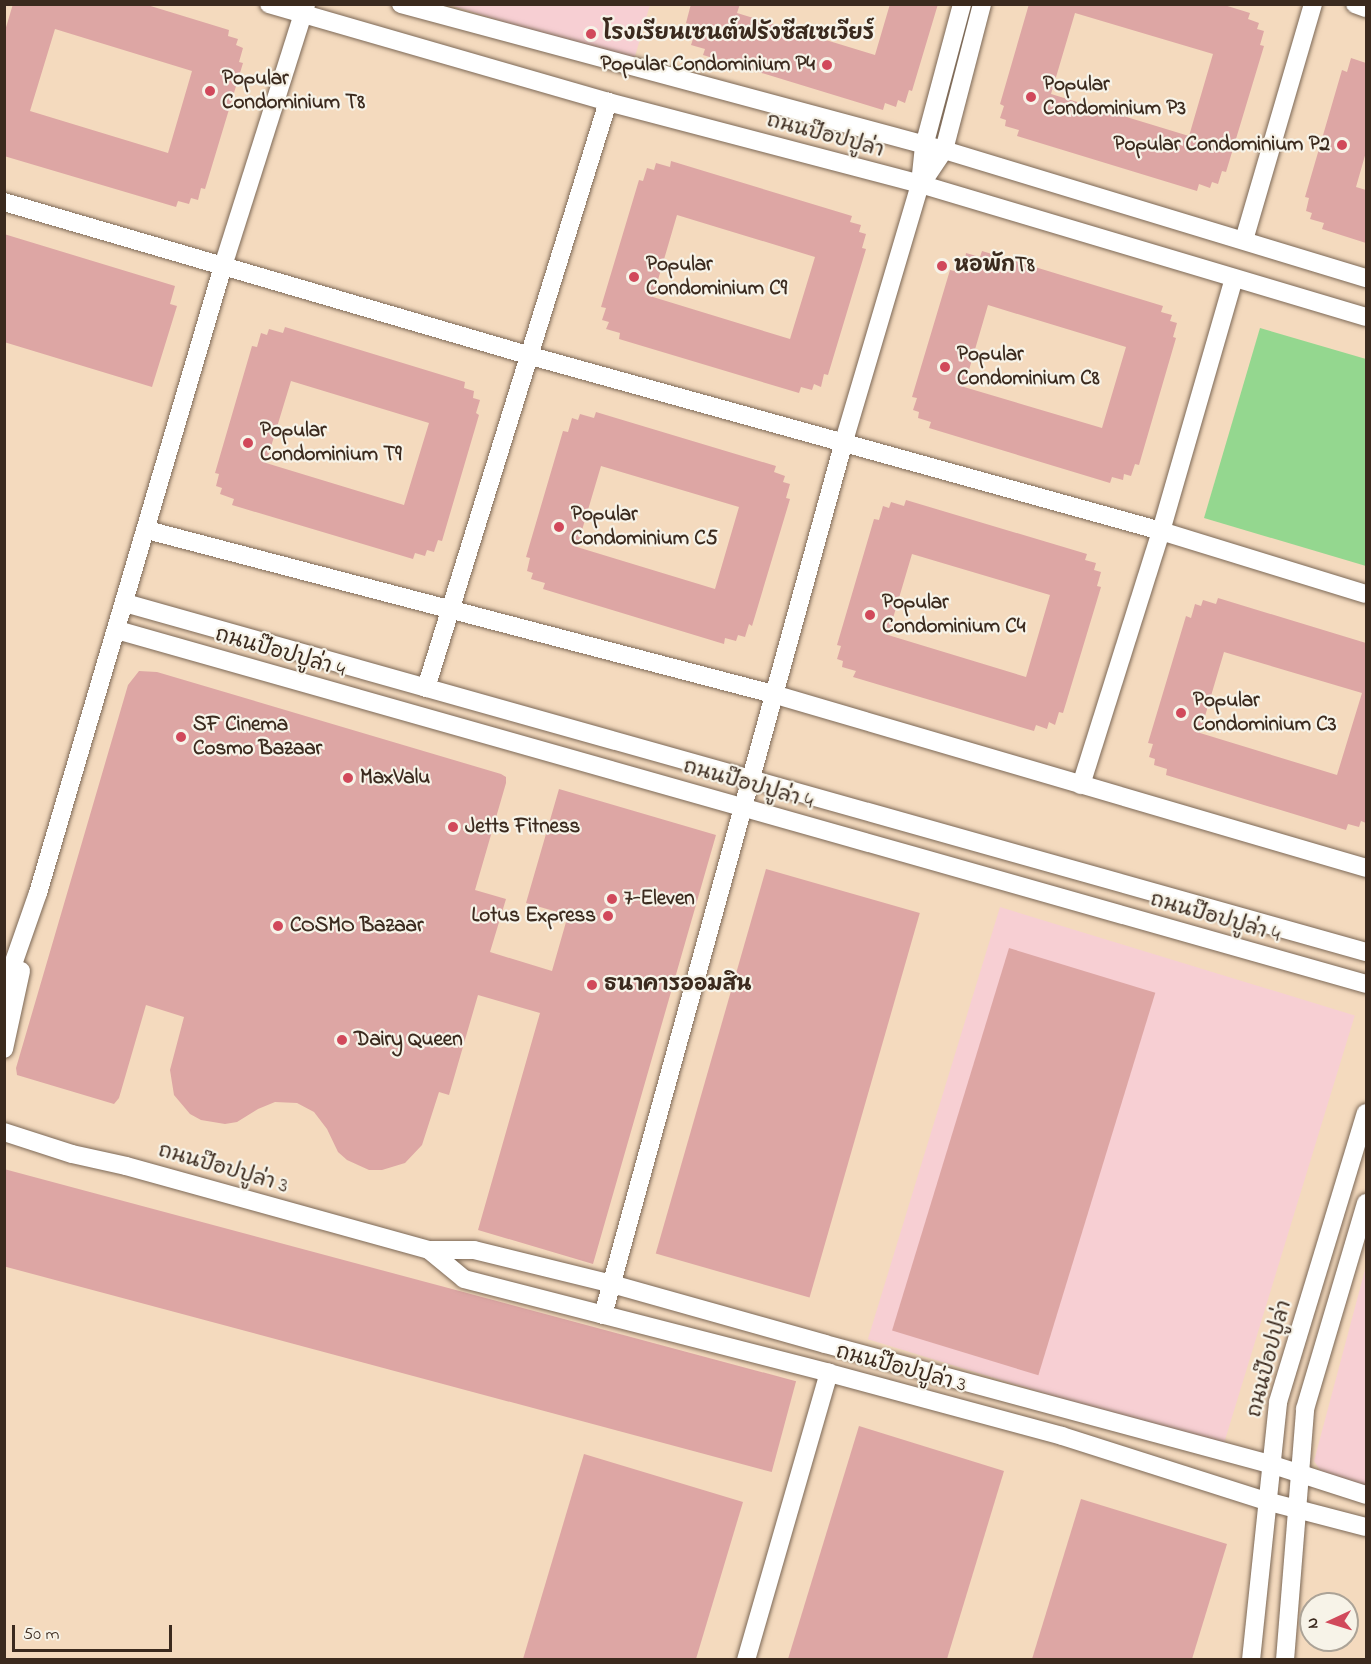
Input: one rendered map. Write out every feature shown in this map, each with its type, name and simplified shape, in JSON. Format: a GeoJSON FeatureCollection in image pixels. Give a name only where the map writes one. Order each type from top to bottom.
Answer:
{"type":"FeatureCollection","features":[{"type":"Feature","properties":{"kind":"street","name":"ถนนป๊อปปูล่า"},"geometry":{"type":"LineString","coordinates":[[269,4],[304,10],[609,102],[921,184],[1366,317]]}},
{"type":"Feature","properties":{"kind":"street","name":"ถนนป๊อปปูล่า"},"geometry":{"type":"LineString","coordinates":[[401,4],[944,150],[1366,278]]}},
{"type":"Feature","properties":{"kind":"street"},"geometry":{"type":"LineString","coordinates":[[603,1314],[844,441],[921,184],[924,146],[962,4]]}},
{"type":"Feature","properties":{"kind":"street"},"geometry":{"type":"LineString","coordinates":[[921,184],[944,150],[982,4]]}},
{"type":"Feature","properties":{"kind":"street"},"geometry":{"type":"LineString","coordinates":[[1244,240],[1313,4]]}},
{"type":"Feature","properties":{"kind":"street"},"geometry":{"type":"LineString","coordinates":[[1355,4],[1366,8]]}},
{"type":"Feature","properties":{"kind":"street"},"geometry":{"type":"LineString","coordinates":[[4,990],[38,893],[147,530],[223,266],[304,10]]}},
{"type":"Feature","properties":{"kind":"street"},"geometry":{"type":"LineString","coordinates":[[426,688],[609,102]]}},
{"type":"Feature","properties":{"kind":"street"},"geometry":{"type":"LineString","coordinates":[[4,202],[531,356],[844,441],[1161,531],[1366,594]]}},
{"type":"Feature","properties":{"kind":"street"},"geometry":{"type":"LineString","coordinates":[[1082,785],[1161,531],[1234,278]]}},
{"type":"Feature","properties":{"kind":"street"},"geometry":{"type":"LineString","coordinates":[[147,530],[773,694],[1366,868]]}},
{"type":"Feature","properties":{"kind":"street","name":"ถนนป๊อปปูล่า 4"},"geometry":{"type":"LineString","coordinates":[[125,603],[1366,952]]}},
{"type":"Feature","properties":{"kind":"street","name":"ถนนป๊อปปูล่า 4"},"geometry":{"type":"LineString","coordinates":[[117,630],[1366,984]]}},
{"type":"Feature","properties":{"kind":"street"},"geometry":{"type":"LineString","coordinates":[[974,873],[982,844]]}},
{"type":"Feature","properties":{"kind":"street"},"geometry":{"type":"LineString","coordinates":[[4,1049],[38,893]]}},
{"type":"Feature","properties":{"kind":"street","name":"ถนนป๊อปปูล่า"},"geometry":{"type":"LineString","coordinates":[[1251,1659],[1278,1402],[1366,1113]]}},
{"type":"Feature","properties":{"kind":"street","name":"ถนนป๊อปปูล่า 3"},"geometry":{"type":"LineString","coordinates":[[4,1132],[72,1154],[126,1166],[429,1250],[474,1250],[612,1284],[1270,1464],[1366,1495]]}},
{"type":"Feature","properties":{"kind":"street"},"geometry":{"type":"LineString","coordinates":[[1285,1659],[1305,1409],[1366,1203]]}},
{"type":"Feature","properties":{"kind":"street","name":"ถนนป๊อปปูล่า 3"},"geometry":{"type":"LineString","coordinates":[[429,1250],[464,1279],[1062,1436],[1266,1501],[1366,1527]]}},
{"type":"Feature","properties":{"kind":"street"},"geometry":{"type":"LineString","coordinates":[[746,1659],[829,1373]]}},
{"type":"Feature","properties":{"kind":"shaded area","name":"โรงเรียนเซนต์ฟรังซีสเซเวียร์"},"geometry":{"type":"Polygon","coordinates":[[[450,5],[650,5],[633,63],[450,5]]]}},
{"type":"Feature","properties":{"kind":"shaded area"},"geometry":{"type":"Polygon","coordinates":[[[1000,907],[1355,1015],[1223,1448],[868,1339],[1000,907]]]}},
{"type":"Feature","properties":{"kind":"shaded area"},"geometry":{"type":"Polygon","coordinates":[[[1366,1266],[1366,1487],[1323,1474],[1314,1461],[1366,1266]]]}},
{"type":"Feature","properties":{"kind":"green space"},"geometry":{"type":"Polygon","coordinates":[[[1260,328],[1366,359],[1366,566],[1204,518],[1260,328]]]}},
{"type":"Feature","properties":{"kind":"building","name":"Popular Condominium T8"},"geometry":{"type":"Polygon","coordinates":[[[13,4],[144,4],[229,30],[228,36],[238,39],[236,45],[243,48],[239,62],[243,63],[205,189],[201,188],[198,200],[191,198],[189,204],[178,201],[176,207],[4,156],[4,34],[13,4]],[[55,29],[30,111],[168,153],[192,71],[55,29]]]}},
{"type":"Feature","properties":{"kind":"building","name":"Popular Condominium P4"},"geometry":{"type":"Polygon","coordinates":[[[691,4],[740,4],[737,13],[875,55],[890,4],[938,4],[912,91],[909,90],[905,103],[898,100],[896,107],[885,103],[883,110],[703,55],[705,49],[691,45],[693,39],[686,37],[690,25],[686,23],[691,4]]]}},
{"type":"Feature","properties":{"kind":"building","name":"Popular Condominium P3"},"geometry":{"type":"Polygon","coordinates":[[[1029,4],[1221,4],[1250,13],[1248,19],[1259,23],[1257,29],[1264,31],[1260,45],[1264,46],[1226,172],[1222,171],[1218,184],[1212,182],[1210,188],[1199,184],[1197,191],[1017,136],[1019,130],[1005,126],[1006,120],[1000,118],[1004,106],[1000,104],[1029,4]],[[1075,13],[1051,94],[1189,136],[1213,54],[1075,13]]]}},
{"type":"Feature","properties":{"kind":"building","name":"Popular Condominium P2"},"geometry":{"type":"Polygon","coordinates":[[[1351,58],[1366,63],[1366,152],[1356,187],[1366,190],[1366,243],[1322,229],[1324,223],[1310,219],[1312,213],[1306,211],[1309,198],[1305,197],[1342,70],[1347,72],[1351,58]]]}},
{"type":"Feature","properties":{"kind":"building","name":"Popular Condominium C9"},"geometry":{"type":"Polygon","coordinates":[[[671,161],[852,216],[850,222],[861,225],[859,232],[866,234],[862,248],[866,249],[828,375],[824,374],[821,387],[814,384],[812,390],[801,387],[799,393],[619,339],[620,333],[606,329],[609,322],[602,320],[606,308],[601,307],[639,180],[643,181],[647,168],[654,170],[656,163],[670,167],[671,161]],[[677,215],[653,297],[790,339],[815,257],[677,215]]]}},
{"type":"Feature","properties":{"kind":"building"},"geometry":{"type":"Polygon","coordinates":[[[4,234],[175,286],[170,304],[177,306],[152,387],[4,342],[4,234]]]}},
{"type":"Feature","properties":{"kind":"building","name":"Popular Condominium C8"},"geometry":{"type":"Polygon","coordinates":[[[982,251],[1163,306],[1161,312],[1172,315],[1170,321],[1177,323],[1173,337],[1176,338],[1139,465],[1135,464],[1131,476],[1124,474],[1123,480],[1112,477],[1110,483],[929,428],[931,422],[918,418],[919,412],[913,410],[917,398],[912,397],[950,270],[954,271],[958,257],[965,259],[966,253],[980,257],[982,251]],[[988,305],[964,387],[1102,428],[1126,347],[988,305]]]}},
{"type":"Feature","properties":{"kind":"building","name":"Popular Condominium T9"},"geometry":{"type":"Polygon","coordinates":[[[285,327],[465,382],[464,388],[474,391],[473,398],[480,400],[476,413],[479,415],[442,541],[438,540],[434,552],[427,550],[425,556],[415,553],[413,559],[232,505],[234,499],[220,494],[222,488],[216,486],[219,474],[215,473],[252,346],[257,347],[261,333],[267,335],[269,329],[283,333],[285,327]],[[291,381],[266,463],[404,505],[429,423],[291,381]]]}},
{"type":"Feature","properties":{"kind":"building","name":"Popular Condominium C5"},"geometry":{"type":"Polygon","coordinates":[[[596,412],[776,466],[774,472],[785,476],[783,482],[790,484],[786,498],[790,499],[752,626],[749,624],[745,637],[738,635],[736,641],[725,638],[724,644],[543,589],[545,583],[531,579],[533,573],[527,571],[530,558],[526,557],[563,431],[568,432],[572,418],[578,420],[580,414],[594,418],[596,412]],[[601,466],[577,547],[715,589],[739,507],[601,466]]]}},
{"type":"Feature","properties":{"kind":"building","name":"Popular Condominium C4"},"geometry":{"type":"Polygon","coordinates":[[[906,500],[1087,554],[1085,560],[1096,563],[1094,570],[1101,572],[1097,586],[1101,587],[1063,713],[1059,712],[1055,725],[1049,722],[1047,729],[1036,725],[1034,731],[853,677],[856,671],[842,667],[843,661],[837,659],[841,646],[837,645],[874,519],[879,520],[883,506],[889,508],[891,502],[904,506],[906,500]],[[912,554],[888,635],[1026,677],[1050,595],[912,554]]]}},
{"type":"Feature","properties":{"kind":"building","name":"Popular Condominium C3"},"geometry":{"type":"Polygon","coordinates":[[[1218,598],[1366,643],[1366,823],[1361,821],[1359,827],[1348,824],[1346,830],[1166,775],[1167,769],[1154,765],[1155,759],[1149,757],[1153,744],[1148,743],[1186,616],[1191,618],[1195,604],[1201,606],[1203,600],[1216,604],[1218,598]],[[1224,652],[1200,733],[1337,775],[1362,693],[1224,652]]]}},
{"type":"Feature","properties":{"kind":"building","name":"COSMO Bazaar"},"geometry":{"type":"Polygon","coordinates":[[[139,671],[157,672],[506,777],[475,890],[506,899],[490,952],[552,971],[568,915],[526,903],[559,789],[716,835],[593,1264],[478,1230],[540,1013],[478,995],[449,1095],[439,1092],[422,1145],[405,1163],[382,1170],[369,1170],[347,1160],[338,1152],[327,1129],[314,1112],[297,1103],[275,1102],[237,1122],[225,1124],[201,1120],[190,1114],[174,1095],[170,1070],[184,1017],[146,1005],[119,1098],[114,1104],[17,1075],[16,1068],[128,685],[139,671]]]}},
{"type":"Feature","properties":{"kind":"building"},"geometry":{"type":"Polygon","coordinates":[[[766,869],[920,913],[810,1298],[656,1254],[766,869]]]}},
{"type":"Feature","properties":{"kind":"building"},"geometry":{"type":"Polygon","coordinates":[[[1009,948],[1155,993],[1038,1375],[892,1331],[1009,948]]]}},
{"type":"Feature","properties":{"kind":"building"},"geometry":{"type":"Polygon","coordinates":[[[4,1169],[796,1381],[772,1472],[4,1266],[4,1169]]]}},
{"type":"Feature","properties":{"kind":"building"},"geometry":{"type":"Polygon","coordinates":[[[859,1426],[1004,1471],[947,1659],[788,1659],[859,1426]]]}},
{"type":"Feature","properties":{"kind":"building"},"geometry":{"type":"Polygon","coordinates":[[[584,1454],[743,1502],[696,1659],[523,1659],[584,1454]]]}},
{"type":"Feature","properties":{"kind":"building"},"geometry":{"type":"Polygon","coordinates":[[[1081,1499],[1227,1544],[1192,1659],[1032,1659],[1081,1499]]]}},
{"type":"Feature","properties":{"kind":"place","name":"โรงเรียนเซนต์ฟรังซีสเซเวียร์"},"geometry":{"type":"Point","coordinates":[591,34]}},
{"type":"Feature","properties":{"kind":"place","name":"Popular Condominium P4"},"geometry":{"type":"Point","coordinates":[827,65]}},
{"type":"Feature","properties":{"kind":"place","name":"Popular Condominium T8"},"geometry":{"type":"Point","coordinates":[210,91]}},
{"type":"Feature","properties":{"kind":"place","name":"Popular Condominium P3"},"geometry":{"type":"Point","coordinates":[1031,97]}},
{"type":"Feature","properties":{"kind":"place","name":"Popular Condominium P2"},"geometry":{"type":"Point","coordinates":[1342,145]}},
{"type":"Feature","properties":{"kind":"place","name":"หอพักT8"},"geometry":{"type":"Point","coordinates":[942,266]}},
{"type":"Feature","properties":{"kind":"place","name":"Popular Condominium C9"},"geometry":{"type":"Point","coordinates":[634,277]}},
{"type":"Feature","properties":{"kind":"place","name":"Popular Condominium C8"},"geometry":{"type":"Point","coordinates":[945,367]}},
{"type":"Feature","properties":{"kind":"place","name":"Popular Condominium T9"},"geometry":{"type":"Point","coordinates":[248,443]}},
{"type":"Feature","properties":{"kind":"place","name":"Popular Condominium C5"},"geometry":{"type":"Point","coordinates":[559,527]}},
{"type":"Feature","properties":{"kind":"place","name":"Popular Condominium C4"},"geometry":{"type":"Point","coordinates":[870,615]}},
{"type":"Feature","properties":{"kind":"place","name":"Popular Condominium C3"},"geometry":{"type":"Point","coordinates":[1181,713]}},
{"type":"Feature","properties":{"kind":"place","name":"SF Cinema Cosmo Bazaar"},"geometry":{"type":"Point","coordinates":[181,737]}},
{"type":"Feature","properties":{"kind":"place","name":"MaxValu"},"geometry":{"type":"Point","coordinates":[348,778]}},
{"type":"Feature","properties":{"kind":"place","name":"Jetts Fitness"},"geometry":{"type":"Point","coordinates":[453,827]}},
{"type":"Feature","properties":{"kind":"place","name":"7-Eleven"},"geometry":{"type":"Point","coordinates":[612,899]}},
{"type":"Feature","properties":{"kind":"place","name":"Lotus Express"},"geometry":{"type":"Point","coordinates":[608,916]}},
{"type":"Feature","properties":{"kind":"place","name":"COSMO Bazaar"},"geometry":{"type":"Point","coordinates":[278,926]}},
{"type":"Feature","properties":{"kind":"place","name":"ธนาคารออมสิน"},"geometry":{"type":"Point","coordinates":[592,985]}},
{"type":"Feature","properties":{"kind":"place","name":"Dairy Queen"},"geometry":{"type":"Point","coordinates":[342,1040]}}]}
